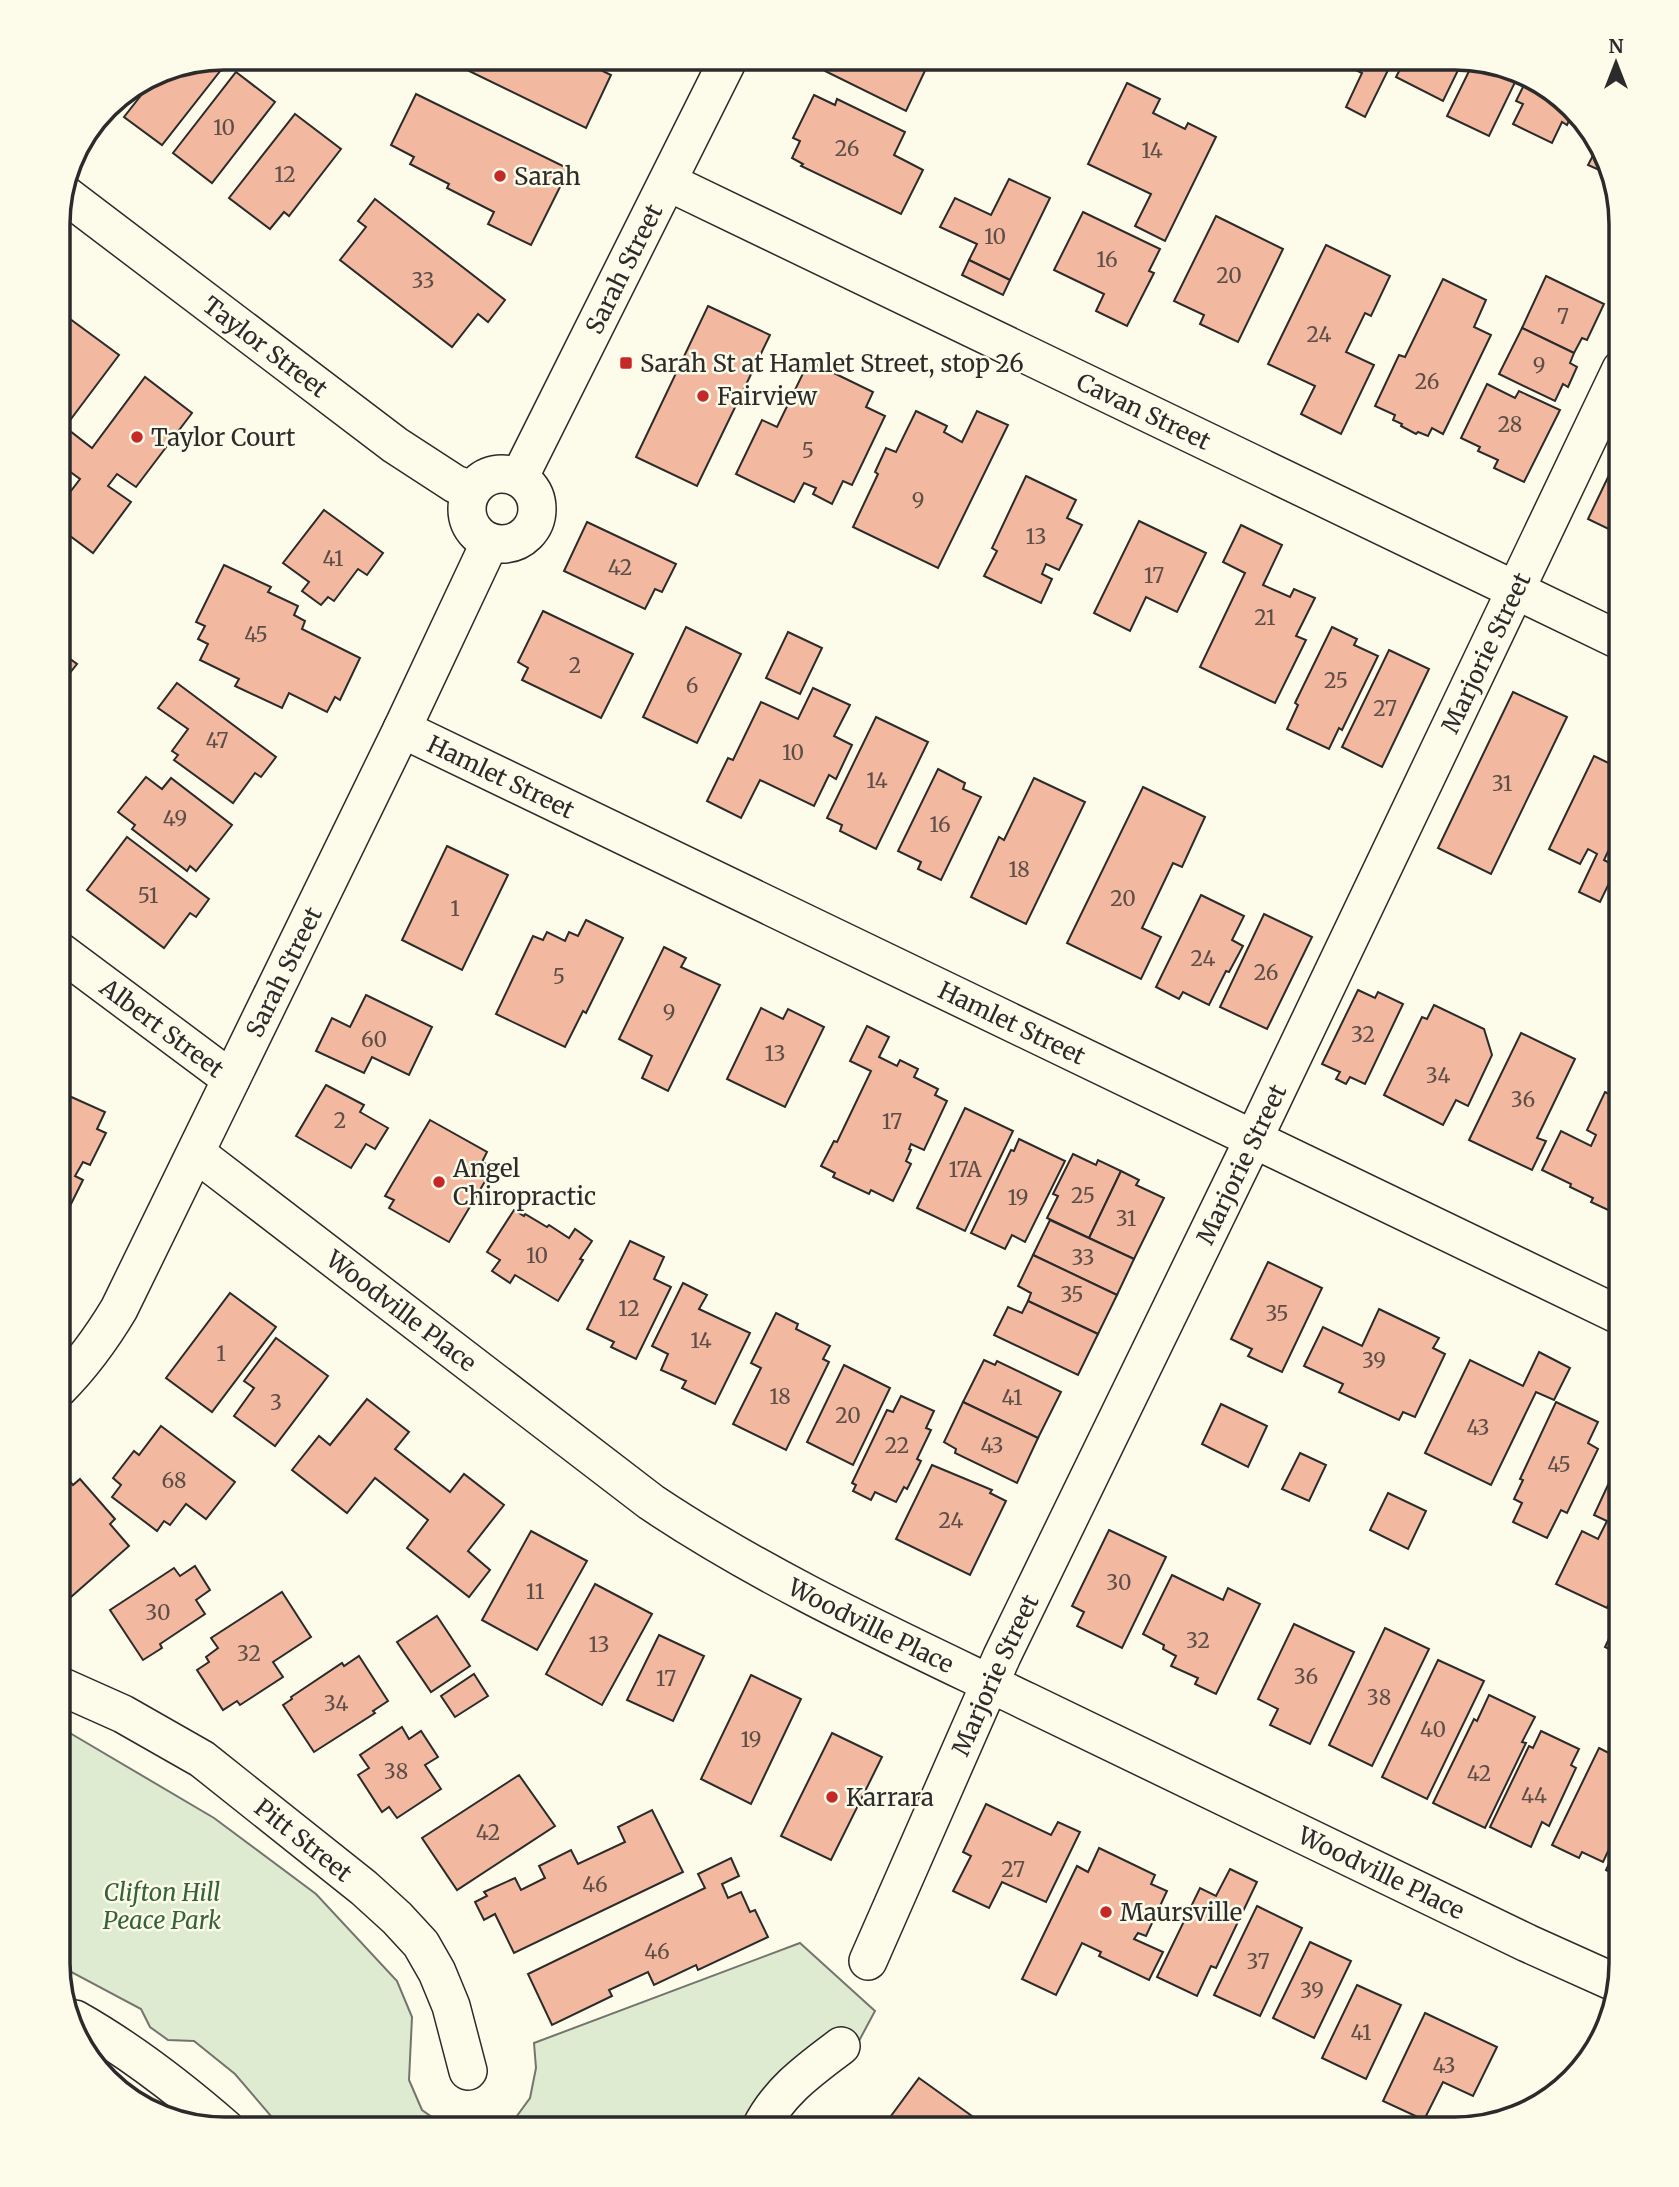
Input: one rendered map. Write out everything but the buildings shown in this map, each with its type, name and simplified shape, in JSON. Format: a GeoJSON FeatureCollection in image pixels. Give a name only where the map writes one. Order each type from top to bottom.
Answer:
{"type":"FeatureCollection","features":[{"type":"Feature","properties":{"kind":"street","name":"Sarah Street"},"geometry":{"type":"LineString","coordinates":[[519,478],[723,70]]}},
{"type":"Feature","properties":{"kind":"street","name":"Cavan Street"},"geometry":{"type":"LineString","coordinates":[[668,182],[1609,635]]}},
{"type":"Feature","properties":{"kind":"street","name":"Taylor Street"},"geometry":{"type":"LineString","coordinates":[[72,200],[395,445],[455,484],[472,490]]}},
{"type":"Feature","properties":{"kind":"street","name":"Marjorie Street"},"geometry":{"type":"LineString","coordinates":[[867,1961],[990,1684],[1609,394]]}},
{"type":"Feature","properties":{"kind":"street"},"geometry":{"type":"LineString","coordinates":[[509,474],[519,478],[534,495],[537,506],[536,518],[531,528],[523,537],[513,542],[490,542],[481,537],[468,520],[466,510],[472,490],[488,476],[509,474]]}},
{"type":"Feature","properties":{"kind":"street","name":"Sarah Street"},"geometry":{"type":"LineString","coordinates":[[70,1377],[98,1344],[120,1309],[490,542]]}},
{"type":"Feature","properties":{"kind":"street","name":"Hamlet Street"},"geometry":{"type":"LineString","coordinates":[[402,729],[1609,1310]]}},
{"type":"Feature","properties":{"kind":"street","name":"Albert Street"},"geometry":{"type":"LineString","coordinates":[[70,959],[231,1079]]}},
{"type":"Feature","properties":{"kind":"street","name":"Woodville Place"},"geometry":{"type":"LineString","coordinates":[[196,1153],[662,1510],[707,1539],[761,1570],[990,1684],[1608,1979]]}},
{"type":"Feature","properties":{"kind":"street","name":"Pitt Street"},"geometry":{"type":"LineString","coordinates":[[70,1690],[123,1714],[202,1759],[389,1910],[421,1944],[437,1972],[451,2006],[468,2071]]}},
{"type":"Feature","properties":{"kind":"street"},"geometry":{"type":"LineString","coordinates":[[83,2023],[109,2038],[156,2072],[210,2116]]}},
{"type":"Feature","properties":{"kind":"street"},"geometry":{"type":"LineString","coordinates":[[768,2117],[781,2096],[801,2076],[841,2046]]}},
{"type":"Feature","properties":{"kind":"green space","name":"Clifton Hill Peace Park"},"geometry":{"type":"Polygon","coordinates":[[[70,1733],[214,1818],[316,1894],[397,1981],[412,2017],[409,2080],[422,2110],[432,2117],[272,2117],[235,2074],[194,2041],[168,2040],[150,2027],[141,2009],[70,1971],[70,1733]]]}},
{"type":"Feature","properties":{"kind":"green space"},"geometry":{"type":"Polygon","coordinates":[[[800,1943],[875,2011],[853,2052],[766,2117],[516,2117],[530,2098],[536,2068],[534,2043],[800,1943]]]}},
{"type":"Feature","properties":{"kind":"place","name":"Sarah"},"geometry":{"type":"Point","coordinates":[500,176]}},
{"type":"Feature","properties":{"kind":"place","name":"Sarah St at Hamlet Street, stop 26"},"geometry":{"type":"Point","coordinates":[626,363]}},
{"type":"Feature","properties":{"kind":"place","name":"Fairview"},"geometry":{"type":"Point","coordinates":[703,396]}},
{"type":"Feature","properties":{"kind":"place","name":"Taylor Court"},"geometry":{"type":"Point","coordinates":[137,437]}},
{"type":"Feature","properties":{"kind":"place","name":"Angel Chiropractic"},"geometry":{"type":"Point","coordinates":[439,1182]}},
{"type":"Feature","properties":{"kind":"place","name":"Karrara"},"geometry":{"type":"Point","coordinates":[832,1797]}},
{"type":"Feature","properties":{"kind":"place","name":"Maursville"},"geometry":{"type":"Point","coordinates":[1106,1912]}}]}
